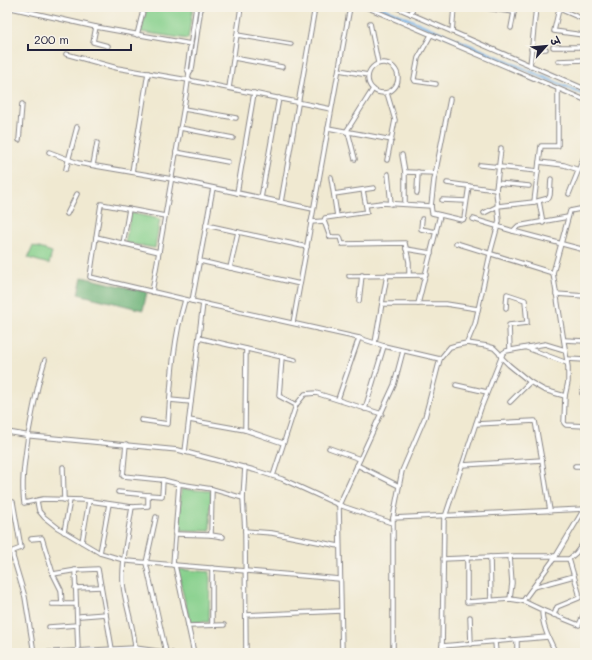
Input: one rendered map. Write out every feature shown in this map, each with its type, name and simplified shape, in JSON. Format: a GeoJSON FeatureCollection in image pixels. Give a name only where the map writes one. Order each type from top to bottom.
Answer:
{"type":"FeatureCollection","features":[{"type":"Feature","properties":{"kind":"street"},"geometry":{"type":"LineString","coordinates":[[7,7],[96,27],[191,44]]}},
{"type":"Feature","properties":{"kind":"street"},"geometry":{"type":"LineString","coordinates":[[138,35],[144,7]]}},
{"type":"Feature","properties":{"kind":"street"},"geometry":{"type":"LineString","coordinates":[[152,292],[184,109],[196,7]]}},
{"type":"Feature","properties":{"kind":"street"},"geometry":{"type":"LineString","coordinates":[[189,73],[192,69],[201,7]]}},
{"type":"Feature","properties":{"kind":"street"},"geometry":{"type":"LineString","coordinates":[[229,88],[241,7]]}},
{"type":"Feature","properties":{"kind":"street"},"geometry":{"type":"LineString","coordinates":[[281,202],[316,7]]}},
{"type":"Feature","properties":{"kind":"street"},"geometry":{"type":"LineString","coordinates":[[293,323],[350,7]]}},
{"type":"Feature","properties":{"kind":"street"},"geometry":{"type":"LineString","coordinates":[[366,7],[585,100]]}},
{"type":"Feature","properties":{"kind":"street"},"geometry":{"type":"LineString","coordinates":[[395,7],[585,89]]}},
{"type":"Feature","properties":{"kind":"street"},"geometry":{"type":"LineString","coordinates":[[411,14],[413,7]]}},
{"type":"Feature","properties":{"kind":"street"},"geometry":{"type":"LineString","coordinates":[[452,32],[454,7]]}},
{"type":"Feature","properties":{"kind":"street"},"geometry":{"type":"LineString","coordinates":[[479,7],[514,12]]}},
{"type":"Feature","properties":{"kind":"street"},"geometry":{"type":"LineString","coordinates":[[511,28],[515,7]]}},
{"type":"Feature","properties":{"kind":"street"},"geometry":{"type":"LineString","coordinates":[[530,66],[536,7]]}},
{"type":"Feature","properties":{"kind":"street"},"geometry":{"type":"LineString","coordinates":[[585,20],[557,8],[554,31],[582,35],[585,56]]}},
{"type":"Feature","properties":{"kind":"street"},"geometry":{"type":"LineString","coordinates":[[370,23],[378,63]]}},
{"type":"Feature","properties":{"kind":"street"},"geometry":{"type":"LineString","coordinates":[[96,27],[93,42],[108,46]]}},
{"type":"Feature","properties":{"kind":"street"},"geometry":{"type":"LineString","coordinates":[[237,35],[291,44]]}},
{"type":"Feature","properties":{"kind":"street"},"geometry":{"type":"LineString","coordinates":[[431,35],[418,58],[414,79],[415,81],[436,84]]}},
{"type":"Feature","properties":{"kind":"street"},"geometry":{"type":"LineString","coordinates":[[553,47],[584,47]]}},
{"type":"Feature","properties":{"kind":"street"},"geometry":{"type":"LineString","coordinates":[[531,49],[546,49]]}},
{"type":"Feature","properties":{"kind":"street"},"geometry":{"type":"LineString","coordinates":[[66,54],[117,68],[188,80],[332,109]]}},
{"type":"Feature","properties":{"kind":"street"},"geometry":{"type":"LineString","coordinates":[[234,58],[282,67]]}},
{"type":"Feature","properties":{"kind":"street"},"geometry":{"type":"LineString","coordinates":[[558,61],[585,60]]}},
{"type":"Feature","properties":{"kind":"street"},"geometry":{"type":"LineString","coordinates":[[378,63],[383,63],[390,65],[395,69],[398,80],[396,86],[392,90],[387,93],[380,93],[373,90],[368,82],[368,75],[372,67],[378,63]]}},
{"type":"Feature","properties":{"kind":"street"},"geometry":{"type":"LineString","coordinates":[[339,70],[368,75]]}},
{"type":"Feature","properties":{"kind":"street"},"geometry":{"type":"LineString","coordinates":[[132,172],[148,73]]}},
{"type":"Feature","properties":{"kind":"street"},"geometry":{"type":"LineString","coordinates":[[534,202],[542,146],[558,146],[558,89]]}},
{"type":"Feature","properties":{"kind":"street"},"geometry":{"type":"LineString","coordinates":[[355,159],[347,132],[373,90]]}},
{"type":"Feature","properties":{"kind":"street"},"geometry":{"type":"LineString","coordinates":[[237,193],[254,93]]}},
{"type":"Feature","properties":{"kind":"street"},"geometry":{"type":"LineString","coordinates":[[387,93],[395,120],[387,160]]}},
{"type":"Feature","properties":{"kind":"street"},"geometry":{"type":"LineString","coordinates":[[261,198],[279,98]]}},
{"type":"Feature","properties":{"kind":"street"},"geometry":{"type":"LineString","coordinates":[[450,99],[436,173],[431,206],[432,213],[462,220],[464,219],[469,186]]}},
{"type":"Feature","properties":{"kind":"street"},"geometry":{"type":"LineString","coordinates":[[19,140],[22,104]]}},
{"type":"Feature","properties":{"kind":"street"},"geometry":{"type":"LineString","coordinates":[[184,109],[236,118]]}},
{"type":"Feature","properties":{"kind":"street"},"geometry":{"type":"LineString","coordinates":[[66,169],[77,128]]}},
{"type":"Feature","properties":{"kind":"street"},"geometry":{"type":"LineString","coordinates":[[180,128],[233,138]]}},
{"type":"Feature","properties":{"kind":"street"},"geometry":{"type":"LineString","coordinates":[[328,128],[392,140]]}},
{"type":"Feature","properties":{"kind":"street"},"geometry":{"type":"LineString","coordinates":[[93,165],[97,143]]}},
{"type":"Feature","properties":{"kind":"street"},"geometry":{"type":"LineString","coordinates":[[467,343],[475,324],[490,254],[498,227],[499,221],[496,190],[501,148]]}},
{"type":"Feature","properties":{"kind":"street"},"geometry":{"type":"LineString","coordinates":[[49,152],[78,162],[172,179],[313,209]]}},
{"type":"Feature","properties":{"kind":"street"},"geometry":{"type":"LineString","coordinates":[[176,152],[228,162]]}},
{"type":"Feature","properties":{"kind":"street"},"geometry":{"type":"LineString","coordinates":[[568,194],[583,164],[585,154]]}},
{"type":"Feature","properties":{"kind":"street"},"geometry":{"type":"LineString","coordinates":[[402,155],[405,172],[405,204]]}},
{"type":"Feature","properties":{"kind":"street"},"geometry":{"type":"LineString","coordinates":[[539,162],[579,170]]}},
{"type":"Feature","properties":{"kind":"street"},"geometry":{"type":"LineString","coordinates":[[480,165],[538,171]]}},
{"type":"Feature","properties":{"kind":"street"},"geometry":{"type":"LineString","coordinates":[[405,172],[436,173]]}},
{"type":"Feature","properties":{"kind":"street"},"geometry":{"type":"LineString","coordinates":[[417,193],[418,172]]}},
{"type":"Feature","properties":{"kind":"street"},"geometry":{"type":"LineString","coordinates":[[388,174],[391,204]]}},
{"type":"Feature","properties":{"kind":"street"},"geometry":{"type":"LineString","coordinates":[[331,177],[337,216]]}},
{"type":"Feature","properties":{"kind":"street"},"geometry":{"type":"LineString","coordinates":[[484,213],[498,206],[534,202],[549,198],[551,180]]}},
{"type":"Feature","properties":{"kind":"street"},"geometry":{"type":"LineString","coordinates":[[447,183],[496,190]]}},
{"type":"Feature","properties":{"kind":"street"},"geometry":{"type":"LineString","coordinates":[[497,183],[528,186]]}},
{"type":"Feature","properties":{"kind":"street"},"geometry":{"type":"LineString","coordinates":[[192,301],[213,188]]}},
{"type":"Feature","properties":{"kind":"street"},"geometry":{"type":"LineString","coordinates":[[334,194],[374,188]]}},
{"type":"Feature","properties":{"kind":"street"},"geometry":{"type":"LineString","coordinates":[[311,222],[324,221],[325,218],[367,212],[363,190]]}},
{"type":"Feature","properties":{"kind":"street"},"geometry":{"type":"LineString","coordinates":[[68,214],[77,194]]}},
{"type":"Feature","properties":{"kind":"street"},"geometry":{"type":"LineString","coordinates":[[442,200],[466,202]]}},
{"type":"Feature","properties":{"kind":"street"},"geometry":{"type":"LineString","coordinates":[[540,201],[543,222]]}},
{"type":"Feature","properties":{"kind":"street"},"geometry":{"type":"LineString","coordinates":[[165,216],[101,204],[90,277],[185,300],[359,338],[384,346],[440,359]]}},
{"type":"Feature","properties":{"kind":"street"},"geometry":{"type":"LineString","coordinates":[[366,205],[405,204],[431,206]]}},
{"type":"Feature","properties":{"kind":"street"},"geometry":{"type":"LineString","coordinates":[[585,208],[570,211],[553,273],[567,361],[568,382],[565,396],[564,423],[566,425],[585,426]]}},
{"type":"Feature","properties":{"kind":"street"},"geometry":{"type":"LineString","coordinates":[[123,244],[129,209]]}},
{"type":"Feature","properties":{"kind":"street"},"geometry":{"type":"LineString","coordinates":[[418,304],[440,215]]}},
{"type":"Feature","properties":{"kind":"street"},"geometry":{"type":"LineString","coordinates":[[513,231],[518,226],[568,217]]}},
{"type":"Feature","properties":{"kind":"street"},"geometry":{"type":"LineString","coordinates":[[422,219],[421,229],[436,232]]}},
{"type":"Feature","properties":{"kind":"street"},"geometry":{"type":"LineString","coordinates":[[472,219],[585,250]]}},
{"type":"Feature","properties":{"kind":"street"},"geometry":{"type":"LineString","coordinates":[[324,221],[330,236],[340,237],[342,244],[406,244],[409,262],[409,275]]}},
{"type":"Feature","properties":{"kind":"street"},"geometry":{"type":"LineString","coordinates":[[206,225],[307,247]]}},
{"type":"Feature","properties":{"kind":"street"},"geometry":{"type":"LineString","coordinates":[[230,268],[238,232]]}},
{"type":"Feature","properties":{"kind":"street"},"geometry":{"type":"LineString","coordinates":[[96,237],[159,252]]}},
{"type":"Feature","properties":{"kind":"street"},"geometry":{"type":"LineString","coordinates":[[456,243],[553,273]]}},
{"type":"Feature","properties":{"kind":"street"},"geometry":{"type":"LineString","coordinates":[[406,249],[431,253]]}},
{"type":"Feature","properties":{"kind":"street"},"geometry":{"type":"LineString","coordinates":[[200,261],[300,284]]}},
{"type":"Feature","properties":{"kind":"street"},"geometry":{"type":"LineString","coordinates":[[349,276],[426,274]]}},
{"type":"Feature","properties":{"kind":"street"},"geometry":{"type":"LineString","coordinates":[[359,301],[362,275]]}},
{"type":"Feature","properties":{"kind":"street"},"geometry":{"type":"LineString","coordinates":[[375,342],[387,275]]}},
{"type":"Feature","properties":{"kind":"street"},"geometry":{"type":"LineString","coordinates":[[506,308],[507,294],[525,300],[527,323],[509,325],[510,350]]}},
{"type":"Feature","properties":{"kind":"street"},"geometry":{"type":"LineString","coordinates":[[556,294],[585,296]]}},
{"type":"Feature","properties":{"kind":"street"},"geometry":{"type":"LineString","coordinates":[[141,420],[168,424],[176,342],[180,317],[185,300]]}},
{"type":"Feature","properties":{"kind":"street"},"geometry":{"type":"LineString","coordinates":[[185,452],[203,303]]}},
{"type":"Feature","properties":{"kind":"street"},"geometry":{"type":"LineString","coordinates":[[382,304],[446,304],[478,309]]}},
{"type":"Feature","properties":{"kind":"street"},"geometry":{"type":"LineString","coordinates":[[199,338],[295,360]]}},
{"type":"Feature","properties":{"kind":"street"},"geometry":{"type":"LineString","coordinates":[[338,399],[359,338]]}},
{"type":"Feature","properties":{"kind":"street"},"geometry":{"type":"LineString","coordinates":[[564,340],[585,341]]}},
{"type":"Feature","properties":{"kind":"street"},"geometry":{"type":"LineString","coordinates":[[393,653],[392,523],[402,471],[425,417],[440,359],[450,347],[467,343],[481,344],[494,348],[501,357],[530,382],[544,390],[565,396]]}},
{"type":"Feature","properties":{"kind":"street"},"geometry":{"type":"LineString","coordinates":[[442,653],[445,517],[487,392],[501,357],[504,352],[510,350],[545,344],[565,350]]}},
{"type":"Feature","properties":{"kind":"street"},"geometry":{"type":"LineString","coordinates":[[365,409],[384,346]]}},
{"type":"Feature","properties":{"kind":"street"},"geometry":{"type":"LineString","coordinates":[[245,430],[246,348]]}},
{"type":"Feature","properties":{"kind":"street"},"geometry":{"type":"LineString","coordinates":[[526,348],[567,361],[585,360]]}},
{"type":"Feature","properties":{"kind":"street"},"geometry":{"type":"LineString","coordinates":[[342,653],[338,505],[382,414],[394,385],[403,350]]}},
{"type":"Feature","properties":{"kind":"street"},"geometry":{"type":"LineString","coordinates":[[282,357],[279,396],[296,405]]}},
{"type":"Feature","properties":{"kind":"street"},"geometry":{"type":"LineString","coordinates":[[45,360],[33,408],[23,466],[24,503],[43,499],[89,501],[132,507],[148,506],[148,495]]}},
{"type":"Feature","properties":{"kind":"street"},"geometry":{"type":"LineString","coordinates":[[582,393],[585,380]]}},
{"type":"Feature","properties":{"kind":"street"},"geometry":{"type":"LineString","coordinates":[[510,402],[530,382]]}},
{"type":"Feature","properties":{"kind":"street"},"geometry":{"type":"LineString","coordinates":[[456,385],[487,392]]}},
{"type":"Feature","properties":{"kind":"street"},"geometry":{"type":"LineString","coordinates":[[273,476],[296,405],[306,394],[316,393],[382,414]]}},
{"type":"Feature","properties":{"kind":"street"},"geometry":{"type":"LineString","coordinates":[[170,400],[191,402]]}},
{"type":"Feature","properties":{"kind":"street"},"geometry":{"type":"LineString","coordinates":[[189,420],[245,430],[283,443]]}},
{"type":"Feature","properties":{"kind":"street"},"geometry":{"type":"LineString","coordinates":[[476,424],[535,421],[550,511]]}},
{"type":"Feature","properties":{"kind":"street"},"geometry":{"type":"LineString","coordinates":[[7,432],[28,436],[126,444],[185,452],[245,467],[273,476],[338,505],[392,523]]}},
{"type":"Feature","properties":{"kind":"street"},"geometry":{"type":"LineString","coordinates":[[126,444],[123,476],[163,480],[212,489],[243,498]]}},
{"type":"Feature","properties":{"kind":"street"},"geometry":{"type":"LineString","coordinates":[[329,448],[360,459]]}},
{"type":"Feature","properties":{"kind":"street"},"geometry":{"type":"LineString","coordinates":[[462,465],[542,460]]}},
{"type":"Feature","properties":{"kind":"street"},"geometry":{"type":"LineString","coordinates":[[357,465],[399,486]]}},
{"type":"Feature","properties":{"kind":"street"},"geometry":{"type":"LineString","coordinates":[[575,466],[585,466]]}},
{"type":"Feature","properties":{"kind":"street"},"geometry":{"type":"LineString","coordinates":[[63,467],[64,500]]}},
{"type":"Feature","properties":{"kind":"street"},"geometry":{"type":"LineString","coordinates":[[245,467],[243,498],[246,571],[246,653]]}},
{"type":"Feature","properties":{"kind":"street"},"geometry":{"type":"LineString","coordinates":[[118,492],[162,496],[163,480]]}},
{"type":"Feature","properties":{"kind":"street"},"geometry":{"type":"LineString","coordinates":[[179,484],[174,565],[194,653]]}},
{"type":"Feature","properties":{"kind":"street"},"geometry":{"type":"LineString","coordinates":[[211,534],[212,489]]}},
{"type":"Feature","properties":{"kind":"street"},"geometry":{"type":"LineString","coordinates":[[37,500],[39,511],[44,517],[64,532],[100,553],[123,560],[340,579]]}},
{"type":"Feature","properties":{"kind":"street"},"geometry":{"type":"LineString","coordinates":[[64,532],[70,500]]}},
{"type":"Feature","properties":{"kind":"street"},"geometry":{"type":"LineString","coordinates":[[82,542],[89,501]]}},
{"type":"Feature","properties":{"kind":"street"},"geometry":{"type":"LineString","coordinates":[[13,502],[20,548],[13,551],[13,557],[25,597],[34,653],[78,650],[99,651],[112,648],[135,648],[172,653]]}},
{"type":"Feature","properties":{"kind":"street"},"geometry":{"type":"LineString","coordinates":[[100,553],[109,504]]}},
{"type":"Feature","properties":{"kind":"street"},"geometry":{"type":"LineString","coordinates":[[132,507],[123,560],[123,585],[134,636],[135,648]]}},
{"type":"Feature","properties":{"kind":"street"},"geometry":{"type":"LineString","coordinates":[[393,518],[445,517],[585,509]]}},
{"type":"Feature","properties":{"kind":"street"},"geometry":{"type":"LineString","coordinates":[[523,601],[555,557],[585,509]]}},
{"type":"Feature","properties":{"kind":"street"},"geometry":{"type":"LineString","coordinates":[[156,517],[146,563],[166,652]]}},
{"type":"Feature","properties":{"kind":"street"},"geometry":{"type":"LineString","coordinates":[[245,530],[278,534],[339,546]]}},
{"type":"Feature","properties":{"kind":"street"},"geometry":{"type":"LineString","coordinates":[[175,534],[211,534],[223,538]]}},
{"type":"Feature","properties":{"kind":"street"},"geometry":{"type":"LineString","coordinates":[[31,539],[42,538],[53,574],[61,590],[62,604]]}},
{"type":"Feature","properties":{"kind":"street"},"geometry":{"type":"LineString","coordinates":[[443,559],[510,556],[555,557],[569,559],[576,553],[585,541]]}},
{"type":"Feature","properties":{"kind":"street"},"geometry":{"type":"LineString","coordinates":[[510,556],[512,583],[510,599]]}},
{"type":"Feature","properties":{"kind":"street"},"geometry":{"type":"LineString","coordinates":[[490,557],[491,600]]}},
{"type":"Feature","properties":{"kind":"street"},"geometry":{"type":"LineString","coordinates":[[467,558],[467,602],[510,599],[523,601],[579,625],[585,611]]}},
{"type":"Feature","properties":{"kind":"street"},"geometry":{"type":"LineString","coordinates":[[554,615],[557,607],[579,598],[579,593],[569,559]]}},
{"type":"Feature","properties":{"kind":"street"},"geometry":{"type":"LineString","coordinates":[[212,568],[212,626]]}},
{"type":"Feature","properties":{"kind":"street"},"geometry":{"type":"LineString","coordinates":[[53,574],[75,570],[98,569],[112,648]]}},
{"type":"Feature","properties":{"kind":"street"},"geometry":{"type":"LineString","coordinates":[[75,570],[78,650]]}},
{"type":"Feature","properties":{"kind":"street"},"geometry":{"type":"LineString","coordinates":[[533,587],[574,576]]}},
{"type":"Feature","properties":{"kind":"street"},"geometry":{"type":"LineString","coordinates":[[76,588],[101,587]]}},
{"type":"Feature","properties":{"kind":"street"},"geometry":{"type":"LineString","coordinates":[[52,604],[76,604]]}},
{"type":"Feature","properties":{"kind":"street"},"geometry":{"type":"LineString","coordinates":[[542,610],[542,619],[548,638],[556,653]]}},
{"type":"Feature","properties":{"kind":"street"},"geometry":{"type":"LineString","coordinates":[[246,615],[341,612]]}},
{"type":"Feature","properties":{"kind":"street"},"geometry":{"type":"LineString","coordinates":[[80,616],[106,614]]}},
{"type":"Feature","properties":{"kind":"street"},"geometry":{"type":"LineString","coordinates":[[470,617],[471,644]]}},
{"type":"Feature","properties":{"kind":"street"},"geometry":{"type":"LineString","coordinates":[[49,627],[77,625]]}},
{"type":"Feature","properties":{"kind":"street"},"geometry":{"type":"LineString","coordinates":[[188,626],[224,625]]}},
{"type":"Feature","properties":{"kind":"street"},"geometry":{"type":"LineString","coordinates":[[442,646],[548,638]]}},
{"type":"Feature","properties":{"kind":"street"},"geometry":{"type":"LineString","coordinates":[[517,641],[517,653]]}},
{"type":"Feature","properties":{"kind":"street"},"geometry":{"type":"LineString","coordinates":[[495,642],[496,653]]}},
{"type":"Feature","properties":{"kind":"street"},"geometry":{"type":"LineString","coordinates":[[288,653],[324,653]]}},
{"type":"Feature","properties":{"kind":"green space"},"geometry":{"type":"Polygon","coordinates":[[[147,7],[193,7],[188,39],[141,32],[147,7]]]}},
{"type":"Feature","properties":{"kind":"green space"},"geometry":{"type":"Polygon","coordinates":[[[131,213],[160,219],[155,248],[125,243],[131,213]]]}},
{"type":"Feature","properties":{"kind":"green space"},"geometry":{"type":"Polygon","coordinates":[[[33,246],[52,252],[49,264],[28,258],[33,246]]]}},
{"type":"Feature","properties":{"kind":"green space"},"geometry":{"type":"Polygon","coordinates":[[[82,277],[147,292],[143,310],[78,294],[82,277]]]}},
{"type":"Feature","properties":{"kind":"green space"},"geometry":{"type":"Polygon","coordinates":[[[181,489],[211,491],[210,531],[180,530],[181,489]]]}},
{"type":"Feature","properties":{"kind":"green space"},"geometry":{"type":"Polygon","coordinates":[[[177,569],[210,572],[209,622],[190,622],[177,569]]]}},
{"type":"Feature","properties":{"kind":"waterway"},"geometry":{"type":"LineString","coordinates":[[380,7],[585,95]]}},
{"type":"Feature","properties":{"kind":"railway"},"geometry":{"type":"LineString","coordinates":[[578,7],[585,10]]}}]}
